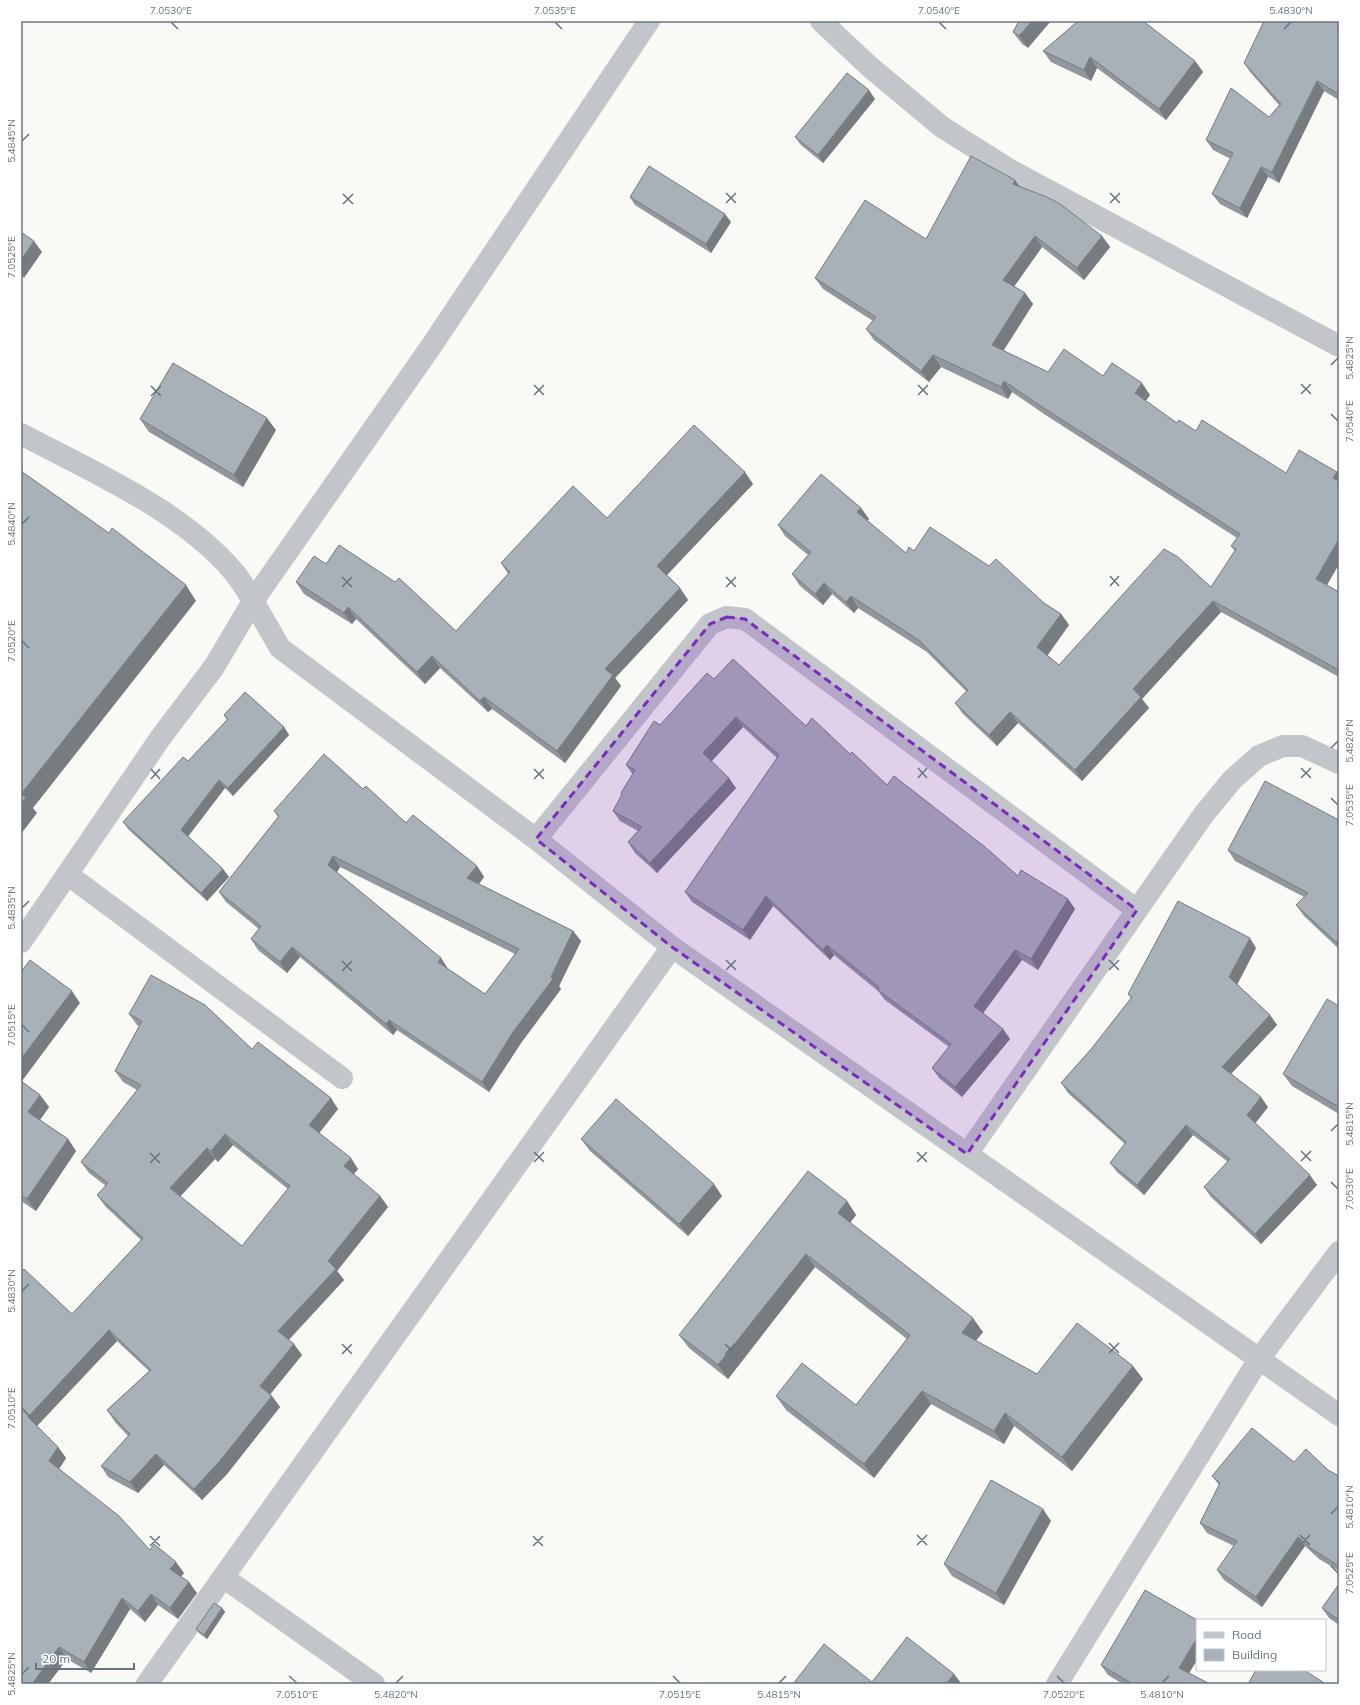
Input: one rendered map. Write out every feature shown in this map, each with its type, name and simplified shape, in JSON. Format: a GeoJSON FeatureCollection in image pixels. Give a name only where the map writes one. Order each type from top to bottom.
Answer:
{"type":"FeatureCollection","features":[{"type":"Feature","properties":{"kind":"street"},"geometry":{"type":"LineString","coordinates":[[21,942],[161,736],[214,667],[254,601],[432,345],[649,21]]}},
{"type":"Feature","properties":{"kind":"street"},"geometry":{"type":"LineString","coordinates":[[821,21],[870,67],[942,128],[1010,170],[1339,346]]}},
{"type":"Feature","properties":{"kind":"street"},"geometry":{"type":"LineString","coordinates":[[21,434],[154,505],[201,540],[233,571],[254,601],[280,648],[536,839],[672,947],[1339,1416]]}},
{"type":"Feature","properties":{"kind":"street"},"geometry":{"type":"LineString","coordinates":[[536,839],[710,624],[728,617],[746,619],[1137,910]]}},
{"type":"Feature","properties":{"kind":"street"},"geometry":{"type":"LineString","coordinates":[[967,1154],[1204,814],[1232,780],[1259,756],[1283,746],[1302,746],[1339,763]]}},
{"type":"Feature","properties":{"kind":"street"},"geometry":{"type":"LineString","coordinates":[[67,874],[342,1078]]}},
{"type":"Feature","properties":{"kind":"street"},"geometry":{"type":"LineString","coordinates":[[147,1684],[672,947]]}},
{"type":"Feature","properties":{"kind":"street"},"geometry":{"type":"LineString","coordinates":[[1057,1684],[1259,1359],[1339,1252]]}},
{"type":"Feature","properties":{"kind":"street"},"geometry":{"type":"LineString","coordinates":[[223,1577],[374,1684]]}},
{"type":"Feature","properties":{"kind":"highlighted area"},"geometry":{"type":"Polygon","coordinates":[[[727,617],[745,619],[1137,910],[967,1154],[672,947],[536,839],[710,624],[727,617]]]}},
{"type":"Feature","properties":{"kind":"building"},"geometry":{"type":"Polygon","coordinates":[[[1019,21],[1032,21],[1019,36],[1013,32],[1019,21]]]}},
{"type":"Feature","properties":{"kind":"building"},"geometry":{"type":"Polygon","coordinates":[[[1078,21],[1143,21],[1195,61],[1159,109],[1090,57],[1084,70],[1043,51],[1078,21]]]}},
{"type":"Feature","properties":{"kind":"building"},"geometry":{"type":"Polygon","coordinates":[[[1264,21],[1339,21],[1339,91],[1337,93],[1317,81],[1272,172],[1261,167],[1240,208],[1212,194],[1233,153],[1206,140],[1231,88],[1269,117],[1281,104],[1244,63],[1264,21]]]}},
{"type":"Feature","properties":{"kind":"building"},"geometry":{"type":"Polygon","coordinates":[[[847,73],[869,90],[818,155],[795,137],[847,73]]]}},
{"type":"Feature","properties":{"kind":"building"},"geometry":{"type":"Polygon","coordinates":[[[971,156],[1015,180],[1013,184],[1047,197],[1060,204],[1102,236],[1077,268],[1035,236],[1003,280],[1025,293],[992,345],[1048,372],[1064,349],[1103,376],[1112,363],[1142,383],[1135,393],[1177,423],[1179,420],[1196,431],[1202,420],[1286,473],[1299,450],[1337,472],[1333,478],[1339,481],[1339,539],[1316,579],[1339,592],[1339,670],[1213,601],[1133,689],[1141,697],[1075,770],[1010,712],[989,735],[955,703],[968,690],[920,641],[851,596],[846,602],[824,583],[815,594],[792,574],[811,552],[778,525],[821,474],[861,508],[857,512],[906,553],[909,547],[914,551],[930,527],[989,566],[996,559],[1044,603],[1061,614],[1037,647],[1059,665],[1164,549],[1178,557],[1211,587],[1236,549],[1231,546],[1240,534],[1004,381],[1001,387],[933,355],[921,371],[866,329],[876,317],[815,278],[865,200],[926,239],[971,156]]]}},
{"type":"Feature","properties":{"kind":"building"},"geometry":{"type":"Polygon","coordinates":[[[649,166],[725,214],[706,244],[630,197],[649,166]]]}},
{"type":"Feature","properties":{"kind":"building"},"geometry":{"type":"Polygon","coordinates":[[[21,232],[34,241],[21,260],[21,232]]]}},
{"type":"Feature","properties":{"kind":"building"},"geometry":{"type":"Polygon","coordinates":[[[173,363],[267,418],[234,475],[140,419],[173,363]]]}},
{"type":"Feature","properties":{"kind":"building"},"geometry":{"type":"Polygon","coordinates":[[[694,425],[745,472],[657,566],[680,588],[605,669],[613,675],[557,751],[484,697],[480,701],[432,656],[417,672],[348,607],[344,613],[296,582],[314,556],[326,564],[339,545],[395,582],[399,578],[456,631],[510,572],[501,563],[573,486],[607,518],[694,425]]]}},
{"type":"Feature","properties":{"kind":"building"},"geometry":{"type":"Polygon","coordinates":[[[21,471],[109,533],[112,528],[186,585],[21,794],[22,554],[21,471]]]}},
{"type":"Feature","properties":{"kind":"building"},"geometry":{"type":"Polygon","coordinates":[[[733,659],[806,726],[812,718],[850,754],[852,752],[887,785],[894,776],[985,847],[1018,876],[1021,870],[1068,899],[1031,959],[1015,950],[974,1006],[1003,1029],[955,1087],[932,1068],[951,1044],[878,990],[879,987],[827,945],[823,950],[766,896],[743,930],[685,892],[779,755],[736,717],[703,753],[729,778],[650,863],[628,842],[642,827],[613,811],[622,794],[621,793],[635,770],[626,765],[654,721],[660,725],[707,673],[714,679],[733,659]]]}},
{"type":"Feature","properties":{"kind":"building"},"geometry":{"type":"Polygon","coordinates":[[[245,692],[284,727],[228,788],[219,780],[181,830],[223,869],[201,893],[123,822],[183,757],[188,761],[228,719],[224,715],[245,692]]]}},
{"type":"Feature","properties":{"kind":"building"},"geometry":{"type":"Polygon","coordinates":[[[324,754],[363,789],[366,786],[406,823],[413,815],[477,866],[467,878],[573,931],[551,977],[553,979],[513,1032],[482,1082],[389,1020],[386,1024],[292,947],[280,962],[251,939],[261,926],[219,892],[279,816],[274,811],[324,754]],[[333,856],[328,865],[441,958],[438,962],[485,994],[519,949],[333,856]]]}},
{"type":"Feature","properties":{"kind":"building"},"geometry":{"type":"Polygon","coordinates":[[[1265,781],[1339,820],[1339,939],[1336,942],[1296,905],[1308,893],[1228,850],[1265,781]]]}},
{"type":"Feature","properties":{"kind":"building"},"geometry":{"type":"Polygon","coordinates":[[[21,794],[26,797],[21,804],[21,794]]]}},
{"type":"Feature","properties":{"kind":"building"},"geometry":{"type":"Polygon","coordinates":[[[1178,901],[1250,938],[1229,977],[1270,1015],[1222,1067],[1261,1097],[1247,1115],[1310,1175],[1255,1234],[1204,1187],[1230,1159],[1186,1125],[1137,1185],[1110,1163],[1126,1142],[1061,1083],[1092,1048],[1132,997],[1128,994],[1178,901]]]}},
{"type":"Feature","properties":{"kind":"building"},"geometry":{"type":"Polygon","coordinates":[[[30,960],[72,991],[21,1059],[21,972],[30,960]]]}},
{"type":"Feature","properties":{"kind":"building"},"geometry":{"type":"Polygon","coordinates":[[[151,975],[205,1005],[252,1049],[258,1042],[331,1098],[309,1125],[351,1158],[344,1166],[380,1196],[328,1261],[336,1269],[278,1331],[294,1344],[260,1386],[272,1396],[219,1462],[194,1489],[156,1454],[130,1482],[101,1466],[130,1434],[107,1410],[151,1370],[109,1330],[28,1417],[58,1447],[49,1461],[119,1516],[150,1550],[154,1544],[176,1562],[170,1569],[189,1582],[170,1608],[151,1594],[138,1611],[122,1598],[84,1662],[59,1647],[32,1684],[21,1684],[21,1272],[24,1269],[72,1314],[143,1238],[97,1195],[108,1183],[81,1162],[141,1085],[115,1071],[142,1021],[129,1014],[151,975]],[[225,1134],[211,1151],[207,1148],[170,1188],[242,1246],[290,1186],[225,1134]]]}},
{"type":"Feature","properties":{"kind":"building"},"geometry":{"type":"Polygon","coordinates":[[[1327,999],[1339,1006],[1339,1107],[1283,1074],[1327,999]]]}},
{"type":"Feature","properties":{"kind":"building"},"geometry":{"type":"Polygon","coordinates":[[[21,1081],[40,1095],[28,1112],[68,1139],[27,1199],[21,1195],[21,1081]]]}},
{"type":"Feature","properties":{"kind":"building"},"geometry":{"type":"Polygon","coordinates":[[[616,1099],[714,1184],[679,1224],[581,1139],[616,1099]]]}},
{"type":"Feature","properties":{"kind":"building"},"geometry":{"type":"Polygon","coordinates":[[[808,1171],[847,1201],[838,1213],[973,1318],[962,1333],[1037,1374],[1077,1323],[1133,1366],[1062,1457],[1005,1413],[994,1431],[922,1391],[864,1464],[776,1396],[802,1363],[856,1405],[910,1335],[806,1254],[718,1365],[679,1335],[808,1171]]]}},
{"type":"Feature","properties":{"kind":"building"},"geometry":{"type":"Polygon","coordinates":[[[1252,1428],[1294,1462],[1306,1449],[1328,1470],[1339,1476],[1339,1566],[1312,1549],[1298,1537],[1256,1597],[1217,1570],[1237,1541],[1200,1523],[1220,1483],[1212,1476],[1252,1428]]]}},
{"type":"Feature","properties":{"kind":"building"},"geometry":{"type":"Polygon","coordinates":[[[991,1480],[1043,1509],[996,1593],[944,1564],[991,1480]]]}},
{"type":"Feature","properties":{"kind":"building"},"geometry":{"type":"Polygon","coordinates":[[[1339,1584],[1339,1620],[1322,1608],[1339,1584]]]}},
{"type":"Feature","properties":{"kind":"building"},"geometry":{"type":"Polygon","coordinates":[[[1145,1590],[1196,1619],[1196,1640],[1179,1668],[1210,1684],[1133,1684],[1101,1665],[1145,1590]]]}},
{"type":"Feature","properties":{"kind":"building"},"geometry":{"type":"Polygon","coordinates":[[[214,1603],[222,1608],[204,1635],[196,1629],[214,1603]]]}},
{"type":"Feature","properties":{"kind":"building"},"geometry":{"type":"Polygon","coordinates":[[[907,1637],[954,1674],[946,1684],[793,1684],[824,1644],[872,1682],[907,1637]]]}},
{"type":"Feature","properties":{"kind":"building"},"geometry":{"type":"Polygon","coordinates":[[[1255,1671],[1306,1671],[1326,1684],[1248,1684],[1255,1671]]]}}]}
